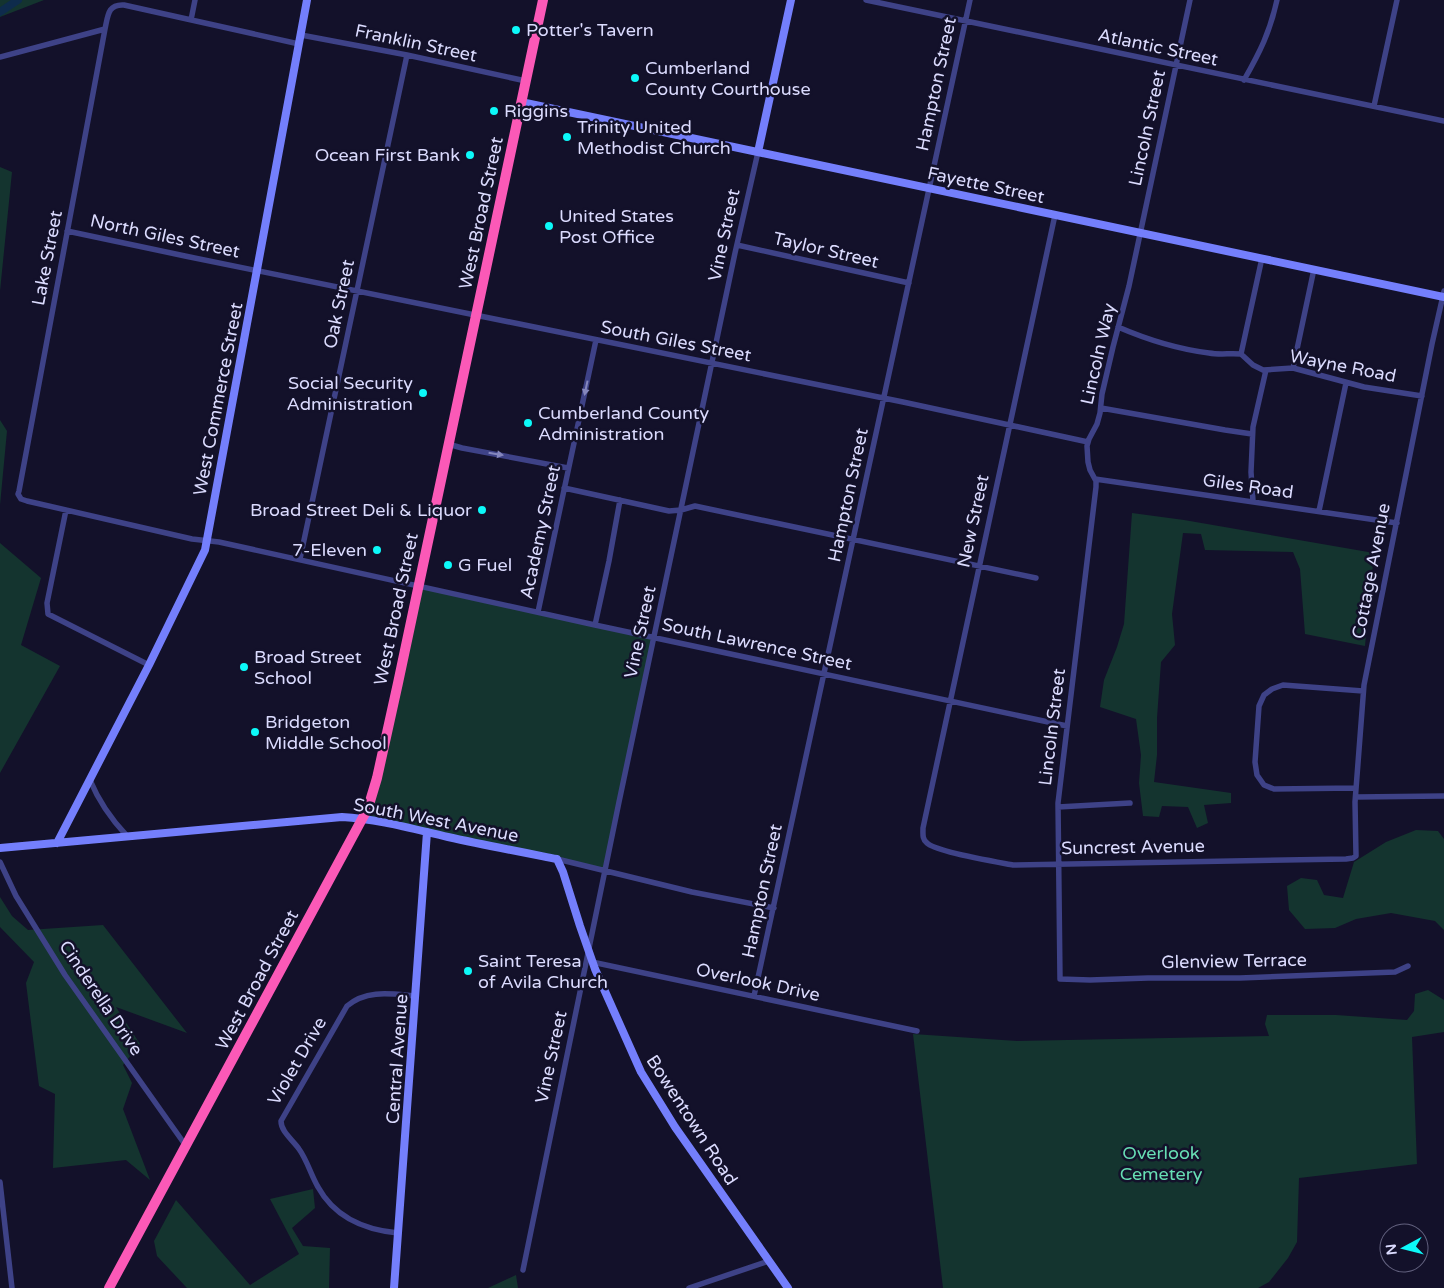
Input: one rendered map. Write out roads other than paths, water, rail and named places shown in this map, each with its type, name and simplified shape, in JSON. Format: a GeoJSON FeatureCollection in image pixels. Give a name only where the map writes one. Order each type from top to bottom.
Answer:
{"type":"FeatureCollection","features":[{"type":"Feature","properties":{"kind":"highway","name":"West Broad Street"},"geometry":{"type":"LineString","coordinates":[[109,1288],[368,808],[377,778],[543,0]]}},
{"type":"Feature","properties":{"kind":"main road","name":"West Commerce Street"},"geometry":{"type":"LineString","coordinates":[[57,842],[149,665],[205,550],[307,0]]}},
{"type":"Feature","properties":{"kind":"main road","name":"Vine Street"},"geometry":{"type":"LineString","coordinates":[[758,152],[791,0]]}},
{"type":"Feature","properties":{"kind":"main road","name":"Fayette Street"},"geometry":{"type":"LineString","coordinates":[[521,102],[929,189],[1444,295]]}},
{"type":"Feature","properties":{"kind":"main road","name":"South West Avenue"},"geometry":{"type":"LineString","coordinates":[[0,848],[342,817],[364,818],[557,859]]}},
{"type":"Feature","properties":{"kind":"main road","name":"Central Avenue"},"geometry":{"type":"LineString","coordinates":[[394,1288],[427,832]]}},
{"type":"Feature","properties":{"kind":"main road","name":"Bowentown Road"},"geometry":{"type":"LineString","coordinates":[[557,859],[592,962],[641,1072],[674,1125],[788,1288]]}},
{"type":"Feature","properties":{"kind":"street"},"geometry":{"type":"LineString","coordinates":[[191,20],[195,0]]}},
{"type":"Feature","properties":{"kind":"street","name":"Atlantic Street"},"geometry":{"type":"LineString","coordinates":[[866,0],[1444,121]]}},
{"type":"Feature","properties":{"kind":"street","name":"Hampton Street"},"geometry":{"type":"LineString","coordinates":[[754,996],[970,0]]}},
{"type":"Feature","properties":{"kind":"street","name":"Lincoln Street"},"geometry":{"type":"LineString","coordinates":[[1140,232],[1190,0]]}},
{"type":"Feature","properties":{"kind":"street"},"geometry":{"type":"LineString","coordinates":[[1244,80],[1269,31],[1277,0]]}},
{"type":"Feature","properties":{"kind":"street"},"geometry":{"type":"LineString","coordinates":[[1374,106],[1396,0]]}},
{"type":"Feature","properties":{"kind":"street"},"geometry":{"type":"LineString","coordinates":[[141,1],[141,9],[299,44]]}},
{"type":"Feature","properties":{"kind":"street","name":"Lake Street"},"geometry":{"type":"LineString","coordinates":[[19,492],[107,18],[112,7],[120,5],[141,9]]}},
{"type":"Feature","properties":{"kind":"street"},"geometry":{"type":"LineString","coordinates":[[0,56],[105,29]]}},
{"type":"Feature","properties":{"kind":"street","name":"Franklin Street"},"geometry":{"type":"LineString","coordinates":[[301,35],[408,55],[526,81]]}},
{"type":"Feature","properties":{"kind":"street","name":"Oak Street"},"geometry":{"type":"LineString","coordinates":[[300,559],[408,55]]}},
{"type":"Feature","properties":{"kind":"street","name":"Vine Street"},"geometry":{"type":"LineString","coordinates":[[523,1270],[604,871],[758,152]]}},
{"type":"Feature","properties":{"kind":"street","name":"New Street"},"geometry":{"type":"LineString","coordinates":[[923,834],[1055,215]]}},
{"type":"Feature","properties":{"kind":"street","name":"North Giles Street"},"geometry":{"type":"LineString","coordinates":[[67,231],[258,271]]}},
{"type":"Feature","properties":{"kind":"street","name":"Lincoln Way"},"geometry":{"type":"LineString","coordinates":[[1095,479],[1090,470],[1086,453],[1088,442],[1097,424],[1112,347],[1129,286],[1140,232]]}},
{"type":"Feature","properties":{"kind":"street","name":"Taylor Street"},"geometry":{"type":"LineString","coordinates":[[737,245],[909,283]]}},
{"type":"Feature","properties":{"kind":"street"},"geometry":{"type":"LineString","coordinates":[[1118,328],[1146,339],[1172,346],[1210,353],[1241,354],[1262,258]]}},
{"type":"Feature","properties":{"kind":"street"},"geometry":{"type":"LineString","coordinates":[[1293,368],[1314,269]]}},
{"type":"Feature","properties":{"kind":"street","name":"South Giles Street"},"geometry":{"type":"LineString","coordinates":[[258,271],[885,398],[1088,442]]}},
{"type":"Feature","properties":{"kind":"street","name":"Cottage Avenue"},"geometry":{"type":"LineString","coordinates":[[1353,858],[1357,853],[1356,788],[1363,691],[1444,295]]}},
{"type":"Feature","properties":{"kind":"street","name":"Academy Street"},"geometry":{"type":"LineString","coordinates":[[538,612],[596,340]]}},
{"type":"Feature","properties":{"kind":"street","name":"Wayne Road"},"geometry":{"type":"LineString","coordinates":[[1241,354],[1258,368],[1266,370],[1293,368],[1364,387],[1422,396]]}},
{"type":"Feature","properties":{"kind":"street"},"geometry":{"type":"LineString","coordinates":[[1252,501],[1250,472],[1252,434],[1266,370]]}},
{"type":"Feature","properties":{"kind":"street"},"geometry":{"type":"LineString","coordinates":[[1319,511],[1346,382]]}},
{"type":"Feature","properties":{"kind":"street"},"geometry":{"type":"LineString","coordinates":[[1100,408],[1252,434]]}},
{"type":"Feature","properties":{"kind":"street"},"geometry":{"type":"LineString","coordinates":[[448,444],[568,468]]}},
{"type":"Feature","properties":{"kind":"street","name":"Lincoln Street"},"geometry":{"type":"LineString","coordinates":[[1060,979],[1058,807],[1096,487],[1095,479]]}},
{"type":"Feature","properties":{"kind":"street","name":"Giles Road"},"geometry":{"type":"LineString","coordinates":[[1095,479],[1397,522]]}},
{"type":"Feature","properties":{"kind":"street"},"geometry":{"type":"LineString","coordinates":[[564,488],[669,511],[695,506],[1036,578]]}},
{"type":"Feature","properties":{"kind":"street","name":"South Lawrence Street"},"geometry":{"type":"LineString","coordinates":[[19,492],[19,496],[23,500],[192,539],[207,540],[300,559],[654,638],[1067,726]]}},
{"type":"Feature","properties":{"kind":"street"},"geometry":{"type":"LineString","coordinates":[[595,625],[620,500]]}},
{"type":"Feature","properties":{"kind":"street"},"geometry":{"type":"LineString","coordinates":[[66,510],[46,611],[48,614],[149,665]]}},
{"type":"Feature","properties":{"kind":"street"},"geometry":{"type":"LineString","coordinates":[[1356,788],[1274,789],[1264,785],[1257,775],[1255,762],[1259,706],[1264,695],[1272,689],[1283,685],[1363,691]]}},
{"type":"Feature","properties":{"kind":"street"},"geometry":{"type":"LineString","coordinates":[[90,780],[97,798],[127,836]]}},
{"type":"Feature","properties":{"kind":"street"},"geometry":{"type":"LineString","coordinates":[[1356,797],[1444,796]]}},
{"type":"Feature","properties":{"kind":"street"},"geometry":{"type":"LineString","coordinates":[[1058,807],[1130,803]]}},
{"type":"Feature","properties":{"kind":"street","name":"Suncrest Avenue"},"geometry":{"type":"LineString","coordinates":[[923,834],[925,842],[936,848],[1013,865],[1353,858]]}},
{"type":"Feature","properties":{"kind":"street","name":"South West Avenue"},"geometry":{"type":"LineString","coordinates":[[557,859],[692,892],[774,908]]}},
{"type":"Feature","properties":{"kind":"street","name":"Cinderella Drive"},"geometry":{"type":"LineString","coordinates":[[0,862],[16,896],[65,975],[186,1146]]}},
{"type":"Feature","properties":{"kind":"street","name":"Overlook Drive"},"geometry":{"type":"LineString","coordinates":[[592,962],[917,1031]]}},
{"type":"Feature","properties":{"kind":"street","name":"Glenview Terrace"},"geometry":{"type":"LineString","coordinates":[[1060,979],[1240,978],[1395,972],[1408,966]]}},
{"type":"Feature","properties":{"kind":"street","name":"Violet Drive"},"geometry":{"type":"LineString","coordinates":[[398,1233],[365,1227],[336,1210],[318,1188],[300,1149],[283,1129],[281,1121],[347,1006],[355,999],[378,993],[416,996]]}},
{"type":"Feature","properties":{"kind":"street"},"geometry":{"type":"LineString","coordinates":[[0,1182],[11,1288]]}},
{"type":"Feature","properties":{"kind":"street"},"geometry":{"type":"LineString","coordinates":[[689,1288],[769,1261]]}},
{"type":"Feature","properties":{"kind":"waterway"},"geometry":{"type":"LineString","coordinates":[[0,12],[18,0]]}},
{"type":"Feature","properties":{"kind":"place","name":"Potter's Tavern"},"geometry":{"type":"Point","coordinates":[516,30]}},
{"type":"Feature","properties":{"kind":"place","name":"Cumberland County Courthouse"},"geometry":{"type":"Point","coordinates":[635,78]}},
{"type":"Feature","properties":{"kind":"place","name":"Riggins"},"geometry":{"type":"Point","coordinates":[494,111]}},
{"type":"Feature","properties":{"kind":"place","name":"Trinity United Methodist Church"},"geometry":{"type":"Point","coordinates":[567,137]}},
{"type":"Feature","properties":{"kind":"place","name":"Ocean First Bank"},"geometry":{"type":"Point","coordinates":[470,155]}},
{"type":"Feature","properties":{"kind":"place","name":"United States Post Office"},"geometry":{"type":"Point","coordinates":[549,226]}},
{"type":"Feature","properties":{"kind":"place","name":"Social Security Administration"},"geometry":{"type":"Point","coordinates":[423,393]}},
{"type":"Feature","properties":{"kind":"place","name":"Cumberland County Administration"},"geometry":{"type":"Point","coordinates":[528,423]}},
{"type":"Feature","properties":{"kind":"place","name":"Broad Street Deli & Liquor"},"geometry":{"type":"Point","coordinates":[482,510]}},
{"type":"Feature","properties":{"kind":"place","name":"7-Eleven"},"geometry":{"type":"Point","coordinates":[377,550]}},
{"type":"Feature","properties":{"kind":"place","name":"G Fuel"},"geometry":{"type":"Point","coordinates":[448,565]}},
{"type":"Feature","properties":{"kind":"place","name":"Broad Street School"},"geometry":{"type":"Point","coordinates":[244,667]}},
{"type":"Feature","properties":{"kind":"place","name":"Bridgeton Middle School"},"geometry":{"type":"Point","coordinates":[255,732]}},
{"type":"Feature","properties":{"kind":"place","name":"Saint Teresa of Avila Church"},"geometry":{"type":"Point","coordinates":[468,971]}},
{"type":"Feature","properties":{"kind":"park label","name":"Overlook Cemetery"},"geometry":{"type":"Point","coordinates":[1161,1163]}}]}
